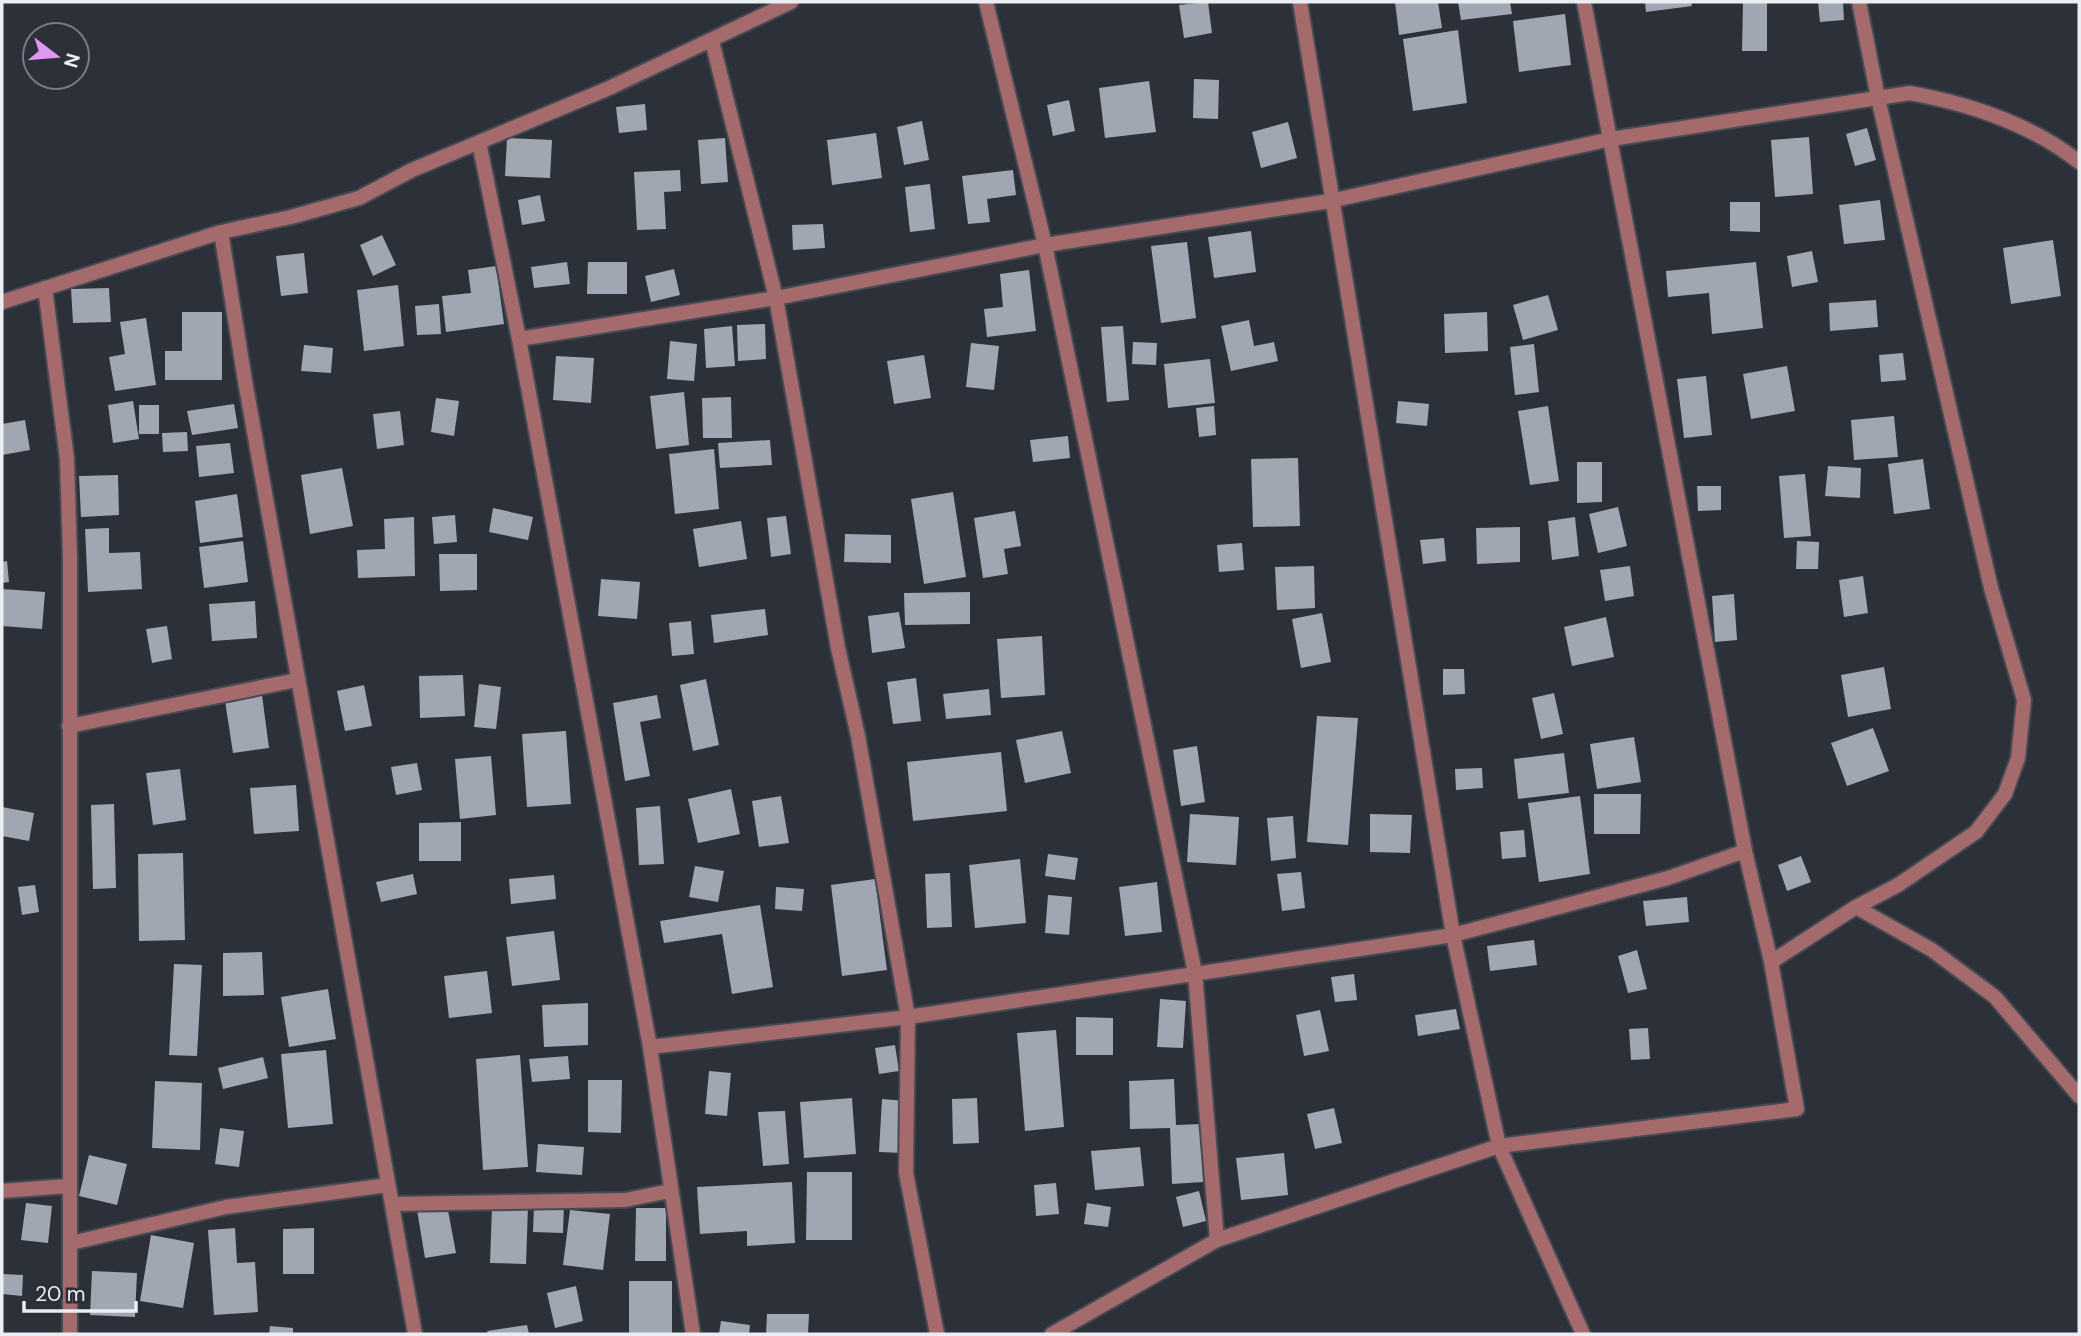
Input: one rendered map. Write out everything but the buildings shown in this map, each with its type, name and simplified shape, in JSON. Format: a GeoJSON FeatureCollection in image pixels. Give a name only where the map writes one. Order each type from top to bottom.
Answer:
{"type":"FeatureCollection","features":[{"type":"Feature","properties":{"kind":"street"},"geometry":{"type":"LineString","coordinates":[[2,302],[221,232],[291,218],[359,198],[412,170],[607,89],[791,2]]}},
{"type":"Feature","properties":{"kind":"street"},"geometry":{"type":"LineString","coordinates":[[986,2],[1045,245],[1195,973],[1216,1240]]}},
{"type":"Feature","properties":{"kind":"street"},"geometry":{"type":"LineString","coordinates":[[1300,2],[1330,201],[1453,935],[1499,1146],[1583,1334]]}},
{"type":"Feature","properties":{"kind":"street"},"geometry":{"type":"LineString","coordinates":[[1052,1334],[1216,1240],[1499,1146],[1797,1109],[1772,962],[1745,851],[1584,2]]}},
{"type":"Feature","properties":{"kind":"street"},"geometry":{"type":"LineString","coordinates":[[1772,962],[1856,907],[1898,885],[1976,832],[2005,794],[2018,758],[2024,700],[1991,588],[1878,99],[1859,2]]}},
{"type":"Feature","properties":{"kind":"street"},"geometry":{"type":"LineString","coordinates":[[712,41],[776,298],[838,648],[858,736],[908,1017],[907,1185],[937,1334]]}},
{"type":"Feature","properties":{"kind":"street"},"geometry":{"type":"LineString","coordinates":[[519,339],[776,298],[1045,245],[1330,201],[1611,139],[1910,93],[1947,100],[2026,129],[2079,162]]}},
{"type":"Feature","properties":{"kind":"street"},"geometry":{"type":"LineString","coordinates":[[479,142],[519,339],[650,1047],[693,1334]]}},
{"type":"Feature","properties":{"kind":"street"},"geometry":{"type":"LineString","coordinates":[[221,232],[297,680],[415,1334]]}},
{"type":"Feature","properties":{"kind":"street"},"geometry":{"type":"LineString","coordinates":[[45,288],[67,459],[70,1334]]}},
{"type":"Feature","properties":{"kind":"street"},"geometry":{"type":"LineString","coordinates":[[69,726],[297,680]]}},
{"type":"Feature","properties":{"kind":"street"},"geometry":{"type":"LineString","coordinates":[[650,1047],[908,1017],[1453,935],[1668,878],[1745,851]]}},
{"type":"Feature","properties":{"kind":"street"},"geometry":{"type":"LineString","coordinates":[[1856,907],[1933,950],[1995,997],[2079,1096]]}},
{"type":"Feature","properties":{"kind":"street"},"geometry":{"type":"LineString","coordinates":[[71,1243],[226,1207],[388,1185]]}},
{"type":"Feature","properties":{"kind":"street"},"geometry":{"type":"LineString","coordinates":[[2,1191],[68,1186]]}},
{"type":"Feature","properties":{"kind":"street"},"geometry":{"type":"LineString","coordinates":[[392,1204],[625,1200],[670,1191]]}}]}
